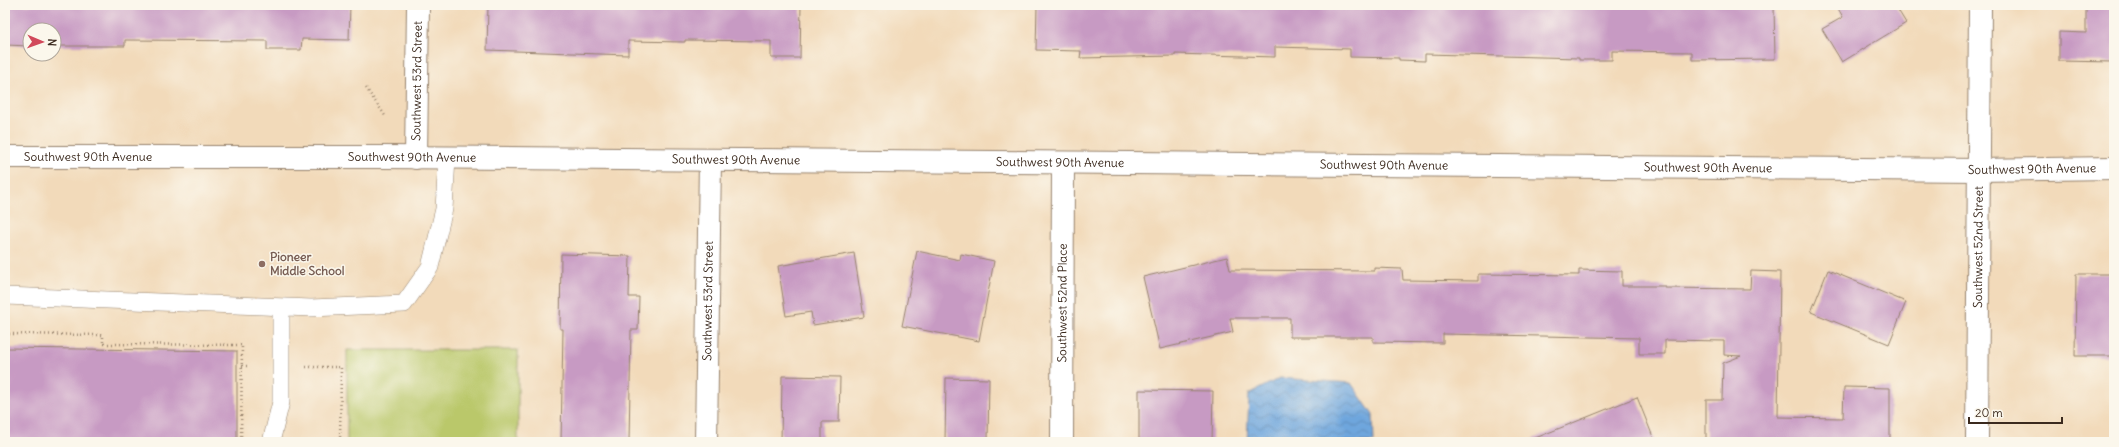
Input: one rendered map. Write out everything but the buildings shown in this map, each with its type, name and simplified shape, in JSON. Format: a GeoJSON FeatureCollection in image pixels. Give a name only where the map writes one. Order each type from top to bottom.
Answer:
{"type":"FeatureCollection","features":[{"type":"Feature","properties":{"kind":"street","name":"Southwest 53rd Street"},"geometry":{"type":"LineString","coordinates":[[416,158],[418,5]]}},
{"type":"Feature","properties":{"kind":"street","name":"Southwest 52nd Street"},"geometry":{"type":"LineString","coordinates":[[1977,442],[1980,5]]}},
{"type":"Feature","properties":{"kind":"street","name":"Southwest 90th Avenue"},"geometry":{"type":"LineString","coordinates":[[5,157],[447,158],[1979,170],[2114,168]]}},
{"type":"Feature","properties":{"kind":"street","name":"Southwest 53rd Street"},"geometry":{"type":"LineString","coordinates":[[706,442],[710,160]]}},
{"type":"Feature","properties":{"kind":"street","name":"Southwest 52nd Place"},"geometry":{"type":"LineString","coordinates":[[1062,442],[1063,164]]}},
{"type":"Feature","properties":{"kind":"lane"},"geometry":{"type":"LineString","coordinates":[[5,296],[311,308],[404,304],[430,267],[444,209],[447,158]]}},
{"type":"Feature","properties":{"kind":"lane"},"geometry":{"type":"LineString","coordinates":[[271,442],[281,402],[281,307]]}},
{"type":"Feature","properties":{"kind":"path"},"geometry":{"type":"LineString","coordinates":[[366,88],[386,118]]}},
{"type":"Feature","properties":{"kind":"path"},"geometry":{"type":"LineString","coordinates":[[5,334],[103,335],[103,344],[242,345],[241,442]]}},
{"type":"Feature","properties":{"kind":"path"},"geometry":{"type":"LineString","coordinates":[[242,366],[250,366]]}},
{"type":"Feature","properties":{"kind":"path"},"geometry":{"type":"LineString","coordinates":[[301,366],[341,367],[340,442]]}},
{"type":"Feature","properties":{"kind":"green space"},"geometry":{"type":"Polygon","coordinates":[[[347,350],[518,350],[518,442],[347,442],[347,350]]]}},
{"type":"Feature","properties":{"kind":"water"},"geometry":{"type":"Polygon","coordinates":[[[1280,378],[1351,383],[1373,415],[1374,442],[1247,442],[1249,394],[1280,378]]]}},
{"type":"Feature","properties":{"kind":"place","name":"Pioneer Middle School"},"geometry":{"type":"Point","coordinates":[262,264]}}]}
